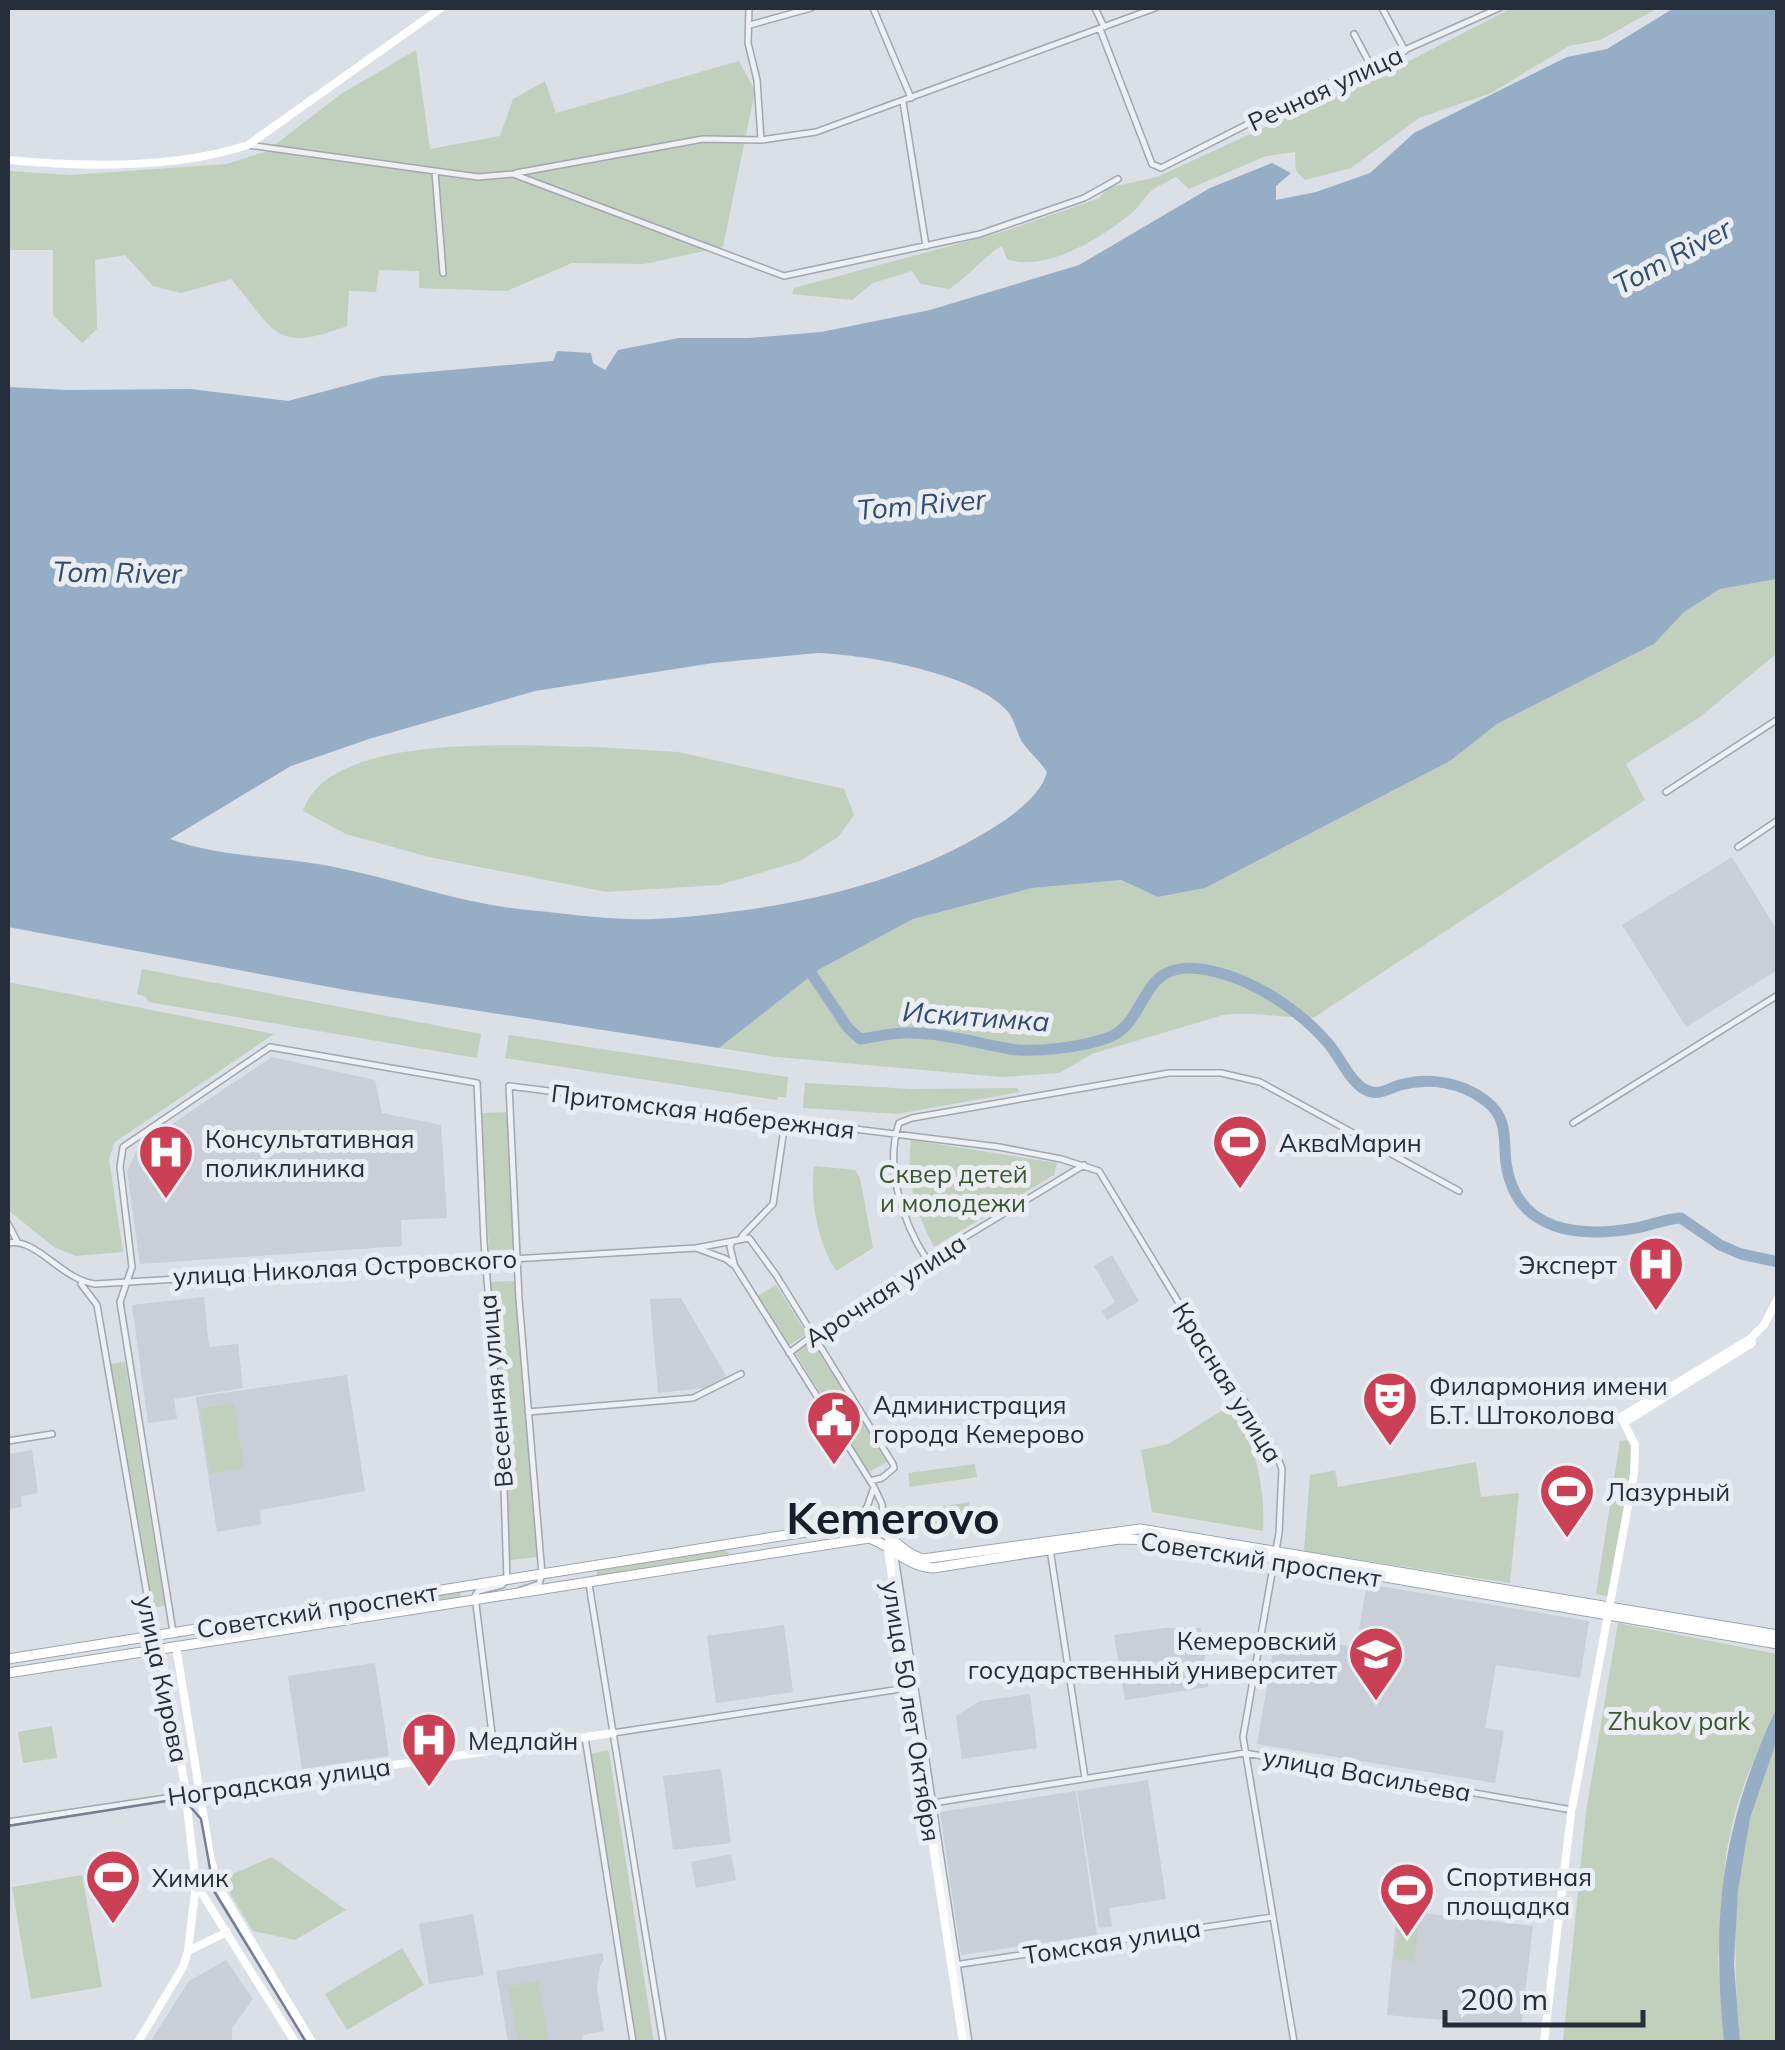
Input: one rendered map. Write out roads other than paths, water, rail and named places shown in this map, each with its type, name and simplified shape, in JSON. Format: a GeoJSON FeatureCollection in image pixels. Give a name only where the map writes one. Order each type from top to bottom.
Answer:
{"type":"FeatureCollection","features":[{"type":"Feature","properties":{"kind":"main road","name":"Советский проспект"},"geometry":{"type":"LineString","coordinates":[[8,1659],[854,1524],[871,1524],[915,1558],[922,1559],[1050,1545]]}},
{"type":"Feature","properties":{"kind":"main road","name":"Советский проспект"},"geometry":{"type":"LineString","coordinates":[[8,1673],[870,1538],[912,1565],[933,1568],[1140,1530],[1611,1611],[1778,1635]]}},
{"type":"Feature","properties":{"kind":"main road"},"geometry":{"type":"LineString","coordinates":[[758,1540],[752,1549],[761,1556]]}},
{"type":"Feature","properties":{"kind":"main road"},"geometry":{"type":"LineString","coordinates":[[723,1546],[734,1552],[726,1562]]}},
{"type":"Feature","properties":{"kind":"main road","name":"Советский проспект"},"geometry":{"type":"LineString","coordinates":[[1611,1611],[1778,1644]]}},
{"type":"Feature","properties":{"kind":"main road"},"geometry":{"type":"LineString","coordinates":[[265,1617],[260,1624],[267,1633]]}},
{"type":"Feature","properties":{"kind":"main road","name":"улица Кирова"},"geometry":{"type":"LineString","coordinates":[[174,1632],[176,1646]]}},
{"type":"Feature","properties":{"kind":"main road","name":"улица Кирова"},"geometry":{"type":"LineString","coordinates":[[154,1636],[160,1649]]}},
{"type":"Feature","properties":{"kind":"street"},"geometry":{"type":"LineString","coordinates":[[8,160],[64,165],[142,162],[214,155],[248,145],[441,8]]}},
{"type":"Feature","properties":{"kind":"street"},"geometry":{"type":"LineString","coordinates":[[748,8],[748,42],[758,80],[761,140]]}},
{"type":"Feature","properties":{"kind":"street"},"geometry":{"type":"LineString","coordinates":[[750,25],[811,8]]}},
{"type":"Feature","properties":{"kind":"street"},"geometry":{"type":"LineString","coordinates":[[874,8],[912,98]]}},
{"type":"Feature","properties":{"kind":"street"},"geometry":{"type":"LineString","coordinates":[[1094,8],[1102,29]]}},
{"type":"Feature","properties":{"kind":"street"},"geometry":{"type":"LineString","coordinates":[[248,145],[478,177],[703,139],[761,140],[816,132],[1155,8]]}},
{"type":"Feature","properties":{"kind":"street"},"geometry":{"type":"LineString","coordinates":[[1382,8],[1405,50]]}},
{"type":"Feature","properties":{"kind":"street","name":"Речная улица"},"geometry":{"type":"LineString","coordinates":[[1102,29],[1152,164],[1161,168],[1318,89],[1499,8]]}},
{"type":"Feature","properties":{"kind":"street"},"geometry":{"type":"LineString","coordinates":[[1354,34],[1372,66]]}},
{"type":"Feature","properties":{"kind":"street"},"geometry":{"type":"LineString","coordinates":[[904,102],[926,246]]}},
{"type":"Feature","properties":{"kind":"street"},"geometry":{"type":"LineString","coordinates":[[435,171],[444,273]]}},
{"type":"Feature","properties":{"kind":"street"},"geometry":{"type":"LineString","coordinates":[[513,174],[784,276],[980,234],[1084,198],[1118,179]]}},
{"type":"Feature","properties":{"kind":"street"},"geometry":{"type":"LineString","coordinates":[[1666,792],[1778,718]]}},
{"type":"Feature","properties":{"kind":"street"},"geometry":{"type":"LineString","coordinates":[[1738,847],[1778,820]]}},
{"type":"Feature","properties":{"kind":"street"},"geometry":{"type":"LineString","coordinates":[[1574,1123],[1778,994]]}},
{"type":"Feature","properties":{"kind":"street","name":"Весенняя улица"},"geometry":{"type":"LineString","coordinates":[[129,1280],[132,1267],[120,1167],[123,1147],[270,1047],[477,1083],[508,1580]]}},
{"type":"Feature","properties":{"kind":"street"},"geometry":{"type":"LineString","coordinates":[[927,1260],[910,1231],[898,1192],[899,1122],[1169,1073],[1221,1073],[1260,1082],[1459,1191]]}},
{"type":"Feature","properties":{"kind":"street","name":"Весенняя улица"},"geometry":{"type":"LineString","coordinates":[[509,1086],[517,1257],[542,1574]]}},
{"type":"Feature","properties":{"kind":"street","name":"Притомская набережная"},"geometry":{"type":"LineString","coordinates":[[509,1086],[999,1147],[1084,1166]]}},
{"type":"Feature","properties":{"kind":"street"},"geometry":{"type":"LineString","coordinates":[[740,1238],[773,1204],[784,1122]]}},
{"type":"Feature","properties":{"kind":"street","name":"Арочная улица"},"geometry":{"type":"LineString","coordinates":[[789,1353],[927,1260],[1084,1166]]}},
{"type":"Feature","properties":{"kind":"street","name":"Красная улица"},"geometry":{"type":"LineString","coordinates":[[1084,1166],[1099,1171],[1280,1460],[1283,1480],[1276,1554],[1244,1735],[1294,2042]]}},
{"type":"Feature","properties":{"kind":"street"},"geometry":{"type":"LineString","coordinates":[[8,1224],[17,1242],[8,1243]]}},
{"type":"Feature","properties":{"kind":"street"},"geometry":{"type":"LineString","coordinates":[[740,1238],[749,1238],[755,1244],[893,1464],[887,1476],[872,1484]]}},
{"type":"Feature","properties":{"kind":"street","name":"улица Николая Островского"},"geometry":{"type":"LineString","coordinates":[[17,1242],[27,1244],[79,1281],[102,1284],[696,1248],[740,1238]]}},
{"type":"Feature","properties":{"kind":"street"},"geometry":{"type":"LineString","coordinates":[[732,1242],[735,1266],[872,1484],[882,1504],[886,1534]]}},
{"type":"Feature","properties":{"kind":"street"},"geometry":{"type":"LineString","coordinates":[[696,1248],[735,1266]]}},
{"type":"Feature","properties":{"kind":"street"},"geometry":{"type":"LineString","coordinates":[[120,1302],[129,1280]]}},
{"type":"Feature","properties":{"kind":"street","name":"улица Кирова"},"geometry":{"type":"LineString","coordinates":[[79,1281],[97,1305]]}},
{"type":"Feature","properties":{"kind":"street","name":"улица Кирова"},"geometry":{"type":"LineString","coordinates":[[110,1282],[120,1302],[174,1632]]}},
{"type":"Feature","properties":{"kind":"street","name":"улица Кирова"},"geometry":{"type":"LineString","coordinates":[[102,1284],[97,1305],[154,1636]]}},
{"type":"Feature","properties":{"kind":"street"},"geometry":{"type":"LineString","coordinates":[[1623,1419],[1750,1339],[1764,1325],[1778,1298]]}},
{"type":"Feature","properties":{"kind":"street"},"geometry":{"type":"LineString","coordinates":[[1623,1419],[1757,1340],[1778,1314]]}},
{"type":"Feature","properties":{"kind":"street"},"geometry":{"type":"LineString","coordinates":[[528,1412],[693,1398],[741,1374]]}},
{"type":"Feature","properties":{"kind":"street"},"geometry":{"type":"LineString","coordinates":[[1544,2042],[1572,1810],[1636,1456],[1623,1419]]}},
{"type":"Feature","properties":{"kind":"street"},"geometry":{"type":"LineString","coordinates":[[8,1441],[52,1434]]}},
{"type":"Feature","properties":{"kind":"street"},"geometry":{"type":"LineString","coordinates":[[854,1524],[868,1507],[872,1484]]}},
{"type":"Feature","properties":{"kind":"street","name":"улица 50 лет Октября"},"geometry":{"type":"LineString","coordinates":[[886,1534],[966,2042]]}},
{"type":"Feature","properties":{"kind":"street"},"geometry":{"type":"LineString","coordinates":[[1050,1545],[1085,1778]]}},
{"type":"Feature","properties":{"kind":"street","name":"улица 50 лет Октября"},"geometry":{"type":"LineString","coordinates":[[891,1549],[908,1688],[929,1805]]}},
{"type":"Feature","properties":{"kind":"street","name":"Советский проспект"},"geometry":{"type":"LineString","coordinates":[[515,1595],[523,1588],[539,1584],[542,1574]]}},
{"type":"Feature","properties":{"kind":"street","name":"Советский проспект"},"geometry":{"type":"LineString","coordinates":[[475,1602],[478,1592],[502,1586],[508,1580]]}},
{"type":"Feature","properties":{"kind":"street"},"geometry":{"type":"LineString","coordinates":[[588,1584],[662,2042]]}},
{"type":"Feature","properties":{"kind":"street"},"geometry":{"type":"LineString","coordinates":[[475,1602],[494,1750]]}},
{"type":"Feature","properties":{"kind":"street"},"geometry":{"type":"LineString","coordinates":[[176,1646],[218,1886],[312,2042]]}},
{"type":"Feature","properties":{"kind":"street","name":"улица Кирова"},"geometry":{"type":"LineString","coordinates":[[138,2042],[174,1983],[188,1951],[196,1884],[186,1795],[160,1649]]}},
{"type":"Feature","properties":{"kind":"street","name":"Ноградская улица"},"geometry":{"type":"LineString","coordinates":[[8,1822],[908,1688]]}},
{"type":"Feature","properties":{"kind":"street"},"geometry":{"type":"LineString","coordinates":[[585,1737],[633,2042]]}},
{"type":"Feature","properties":{"kind":"street","name":"улица Васильева"},"geometry":{"type":"LineString","coordinates":[[929,1805],[1245,1753],[1572,1810]]}},
{"type":"Feature","properties":{"kind":"street"},"geometry":{"type":"LineString","coordinates":[[196,1884],[294,2042]]}},
{"type":"Feature","properties":{"kind":"street","name":"Томская улица"},"geometry":{"type":"LineString","coordinates":[[954,1965],[1272,1917]]}},
{"type":"Feature","properties":{"kind":"street"},"geometry":{"type":"LineString","coordinates":[[188,1951],[227,1932]]}},
{"type":"Feature","properties":{"kind":"water","name":"Tom River"},"geometry":{"type":"Polygon","coordinates":[[[1674,8],[1777,8],[1777,579],[1720,589],[1684,612],[1654,644],[1497,724],[1450,761],[1205,888],[1158,897],[1121,880],[1032,888],[913,919],[820,969],[719,1048],[351,991],[8,927],[8,387],[191,389],[288,401],[382,376],[553,361],[557,351],[591,353],[593,363],[605,370],[618,350],[679,338],[821,332],[930,310],[1079,265],[1210,188],[1272,163],[1291,173],[1276,186],[1276,200],[1316,192],[1370,173],[1414,133],[1567,57],[1607,49],[1674,8]],[[818,653],[713,663],[535,691],[291,766],[170,839],[210,850],[334,867],[496,906],[605,918],[655,919],[779,905],[902,872],[996,826],[1028,801],[1043,782],[1047,772],[1022,742],[1009,713],[994,699],[973,687],[920,669],[818,653]]]}},
{"type":"Feature","properties":{"kind":"water"},"geometry":{"type":"Polygon","coordinates":[[[1777,1707],[1777,1740],[1750,1818],[1738,1890],[1734,1964],[1740,2042],[1724,2042],[1719,1952],[1725,1870],[1744,1791],[1777,1707]]]}},
{"type":"Feature","properties":{"kind":"waterway","name":"Искитимка"},"geometry":{"type":"LineString","coordinates":[[805,964],[848,1028],[860,1039],[918,1033],[1021,1050],[1059,1048],[1107,1038],[1132,1019],[1157,980],[1169,972],[1187,968],[1228,975],[1275,998],[1303,1019],[1364,1089],[1378,1092],[1411,1083],[1434,1082],[1467,1089],[1486,1101],[1502,1122],[1512,1186],[1537,1217],[1554,1225],[1593,1232],[1681,1218],[1720,1245],[1778,1262]]}},
{"type":"Feature","properties":{"kind":"tram line"},"geometry":{"type":"LineString","coordinates":[[8,1826],[166,1801],[187,1803],[201,1819],[214,1891],[306,2042]]}},
{"type":"Feature","properties":{"kind":"place","name":"АкваМарин"},"geometry":{"type":"Point","coordinates":[1240,1191]}},
{"type":"Feature","properties":{"kind":"place","name":"Консультативная поликлиника"},"geometry":{"type":"Point","coordinates":[166,1201]}},
{"type":"Feature","properties":{"kind":"place","name":"Эксперт"},"geometry":{"type":"Point","coordinates":[1656,1313]}},
{"type":"Feature","properties":{"kind":"place","name":"Филармония имени Б.Т. Штоколова"},"geometry":{"type":"Point","coordinates":[1390,1448]}},
{"type":"Feature","properties":{"kind":"place","name":"Администрация города Кемерово"},"geometry":{"type":"Point","coordinates":[834,1467]}},
{"type":"Feature","properties":{"kind":"place","name":"Лазурный"},"geometry":{"type":"Point","coordinates":[1567,1540]}},
{"type":"Feature","properties":{"kind":"place","name":"Кемеровский государственный университет"},"geometry":{"type":"Point","coordinates":[1376,1703]}},
{"type":"Feature","properties":{"kind":"place","name":"Медлайн"},"geometry":{"type":"Point","coordinates":[429,1789]}},
{"type":"Feature","properties":{"kind":"place","name":"Химик"},"geometry":{"type":"Point","coordinates":[113,1926]}},
{"type":"Feature","properties":{"kind":"place","name":"Спортивная площадка"},"geometry":{"type":"Point","coordinates":[1407,1939]}},
{"type":"Feature","properties":{"kind":"district","name":"Kemerovo"},"geometry":{"type":"Point","coordinates":[893,1517]}},
{"type":"Feature","properties":{"kind":"park label","name":"Сквер детей и молодежи"},"geometry":{"type":"Point","coordinates":[953,1188]}},
{"type":"Feature","properties":{"kind":"park label","name":"Zhukov park"},"geometry":{"type":"Point","coordinates":[1679,1720]}}]}
